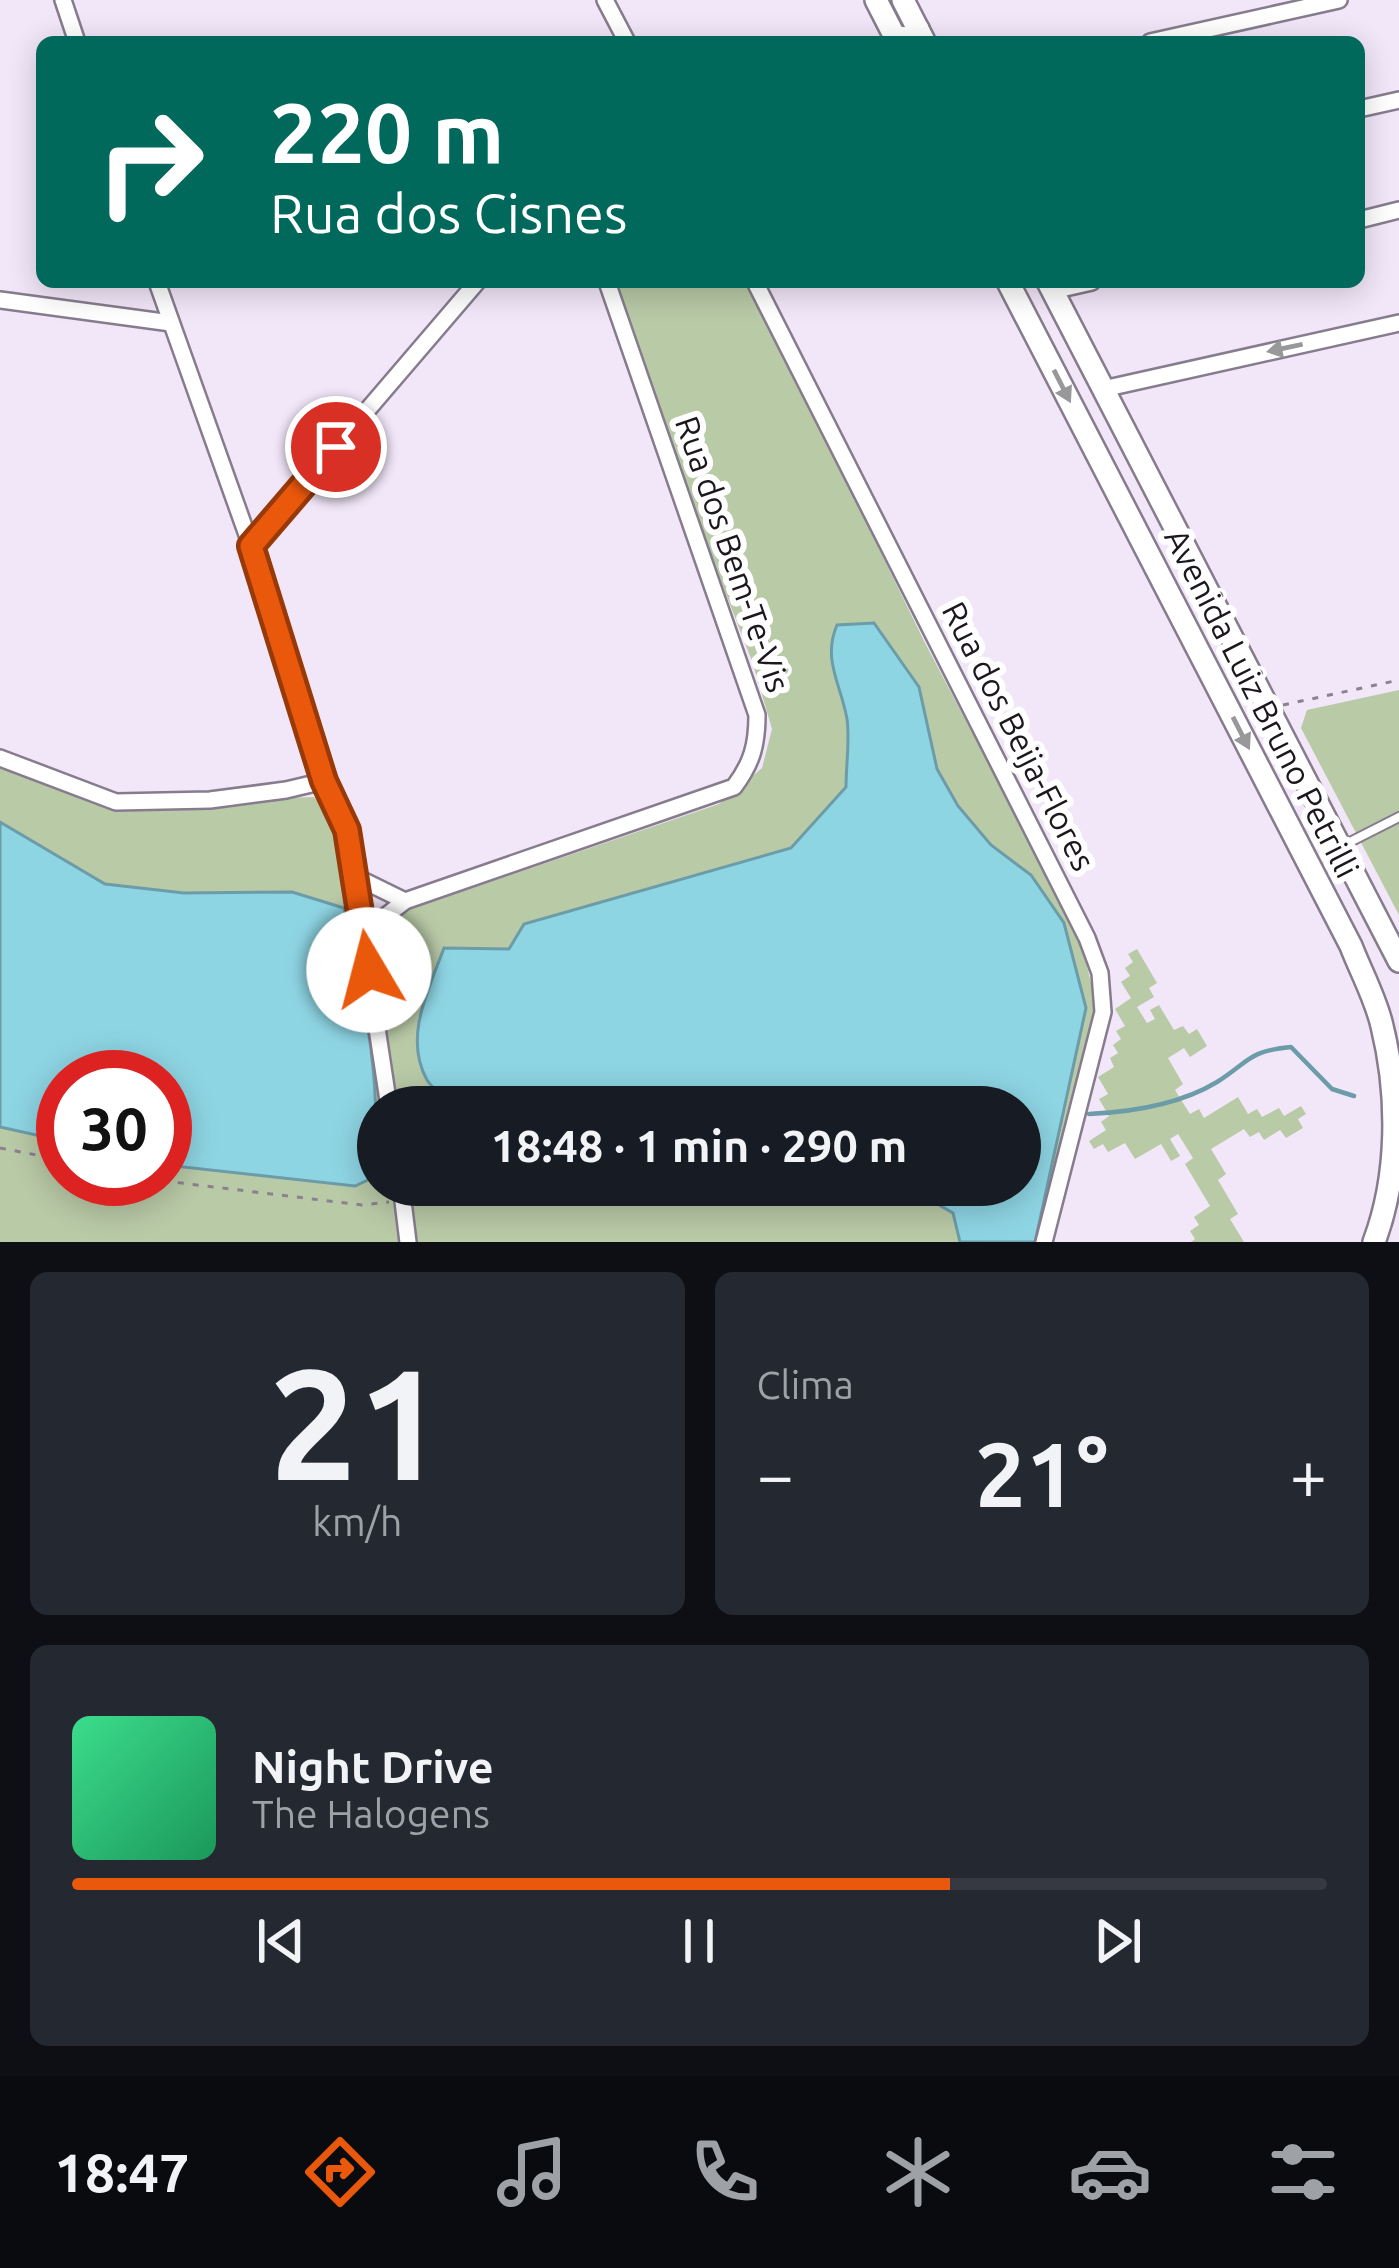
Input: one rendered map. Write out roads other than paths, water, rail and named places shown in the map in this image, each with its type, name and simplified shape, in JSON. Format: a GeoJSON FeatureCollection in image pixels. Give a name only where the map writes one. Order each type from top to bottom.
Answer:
{"type":"FeatureCollection","features":[{"type":"Feature","properties":{"kind":"main road"},"geometry":{"type":"LineString","coordinates":[[863,0],[882,36]]}},
{"type":"Feature","properties":{"kind":"main road"},"geometry":{"type":"LineString","coordinates":[[876,0],[894,36]]}},
{"type":"Feature","properties":{"kind":"main road"},"geometry":{"type":"LineString","coordinates":[[903,0],[921,35]]}},
{"type":"Feature","properties":{"kind":"main road","name":"Avenida Luiz Bruno Petrilli"},"geometry":{"type":"LineString","coordinates":[[1011,288],[1351,946],[1382,1022],[1396,1096],[1394,1160],[1383,1222],[1374,1242]]}},
{"type":"Feature","properties":{"kind":"main road","name":"Avenida Luiz Bruno Petrilli"},"geometry":{"type":"LineString","coordinates":[[1051,288],[1399,961]]}},
{"type":"Feature","properties":{"kind":"street"},"geometry":{"type":"LineString","coordinates":[[63,0],[75,36]]}},
{"type":"Feature","properties":{"kind":"street"},"geometry":{"type":"LineString","coordinates":[[605,0],[625,36]]}},
{"type":"Feature","properties":{"kind":"street"},"geometry":{"type":"LineString","coordinates":[[1177,36],[1339,0]]}},
{"type":"Feature","properties":{"kind":"street"},"geometry":{"type":"LineString","coordinates":[[1365,108],[1399,100]]}},
{"type":"Feature","properties":{"kind":"street"},"geometry":{"type":"LineString","coordinates":[[1365,219],[1399,211]]}},
{"type":"Feature","properties":{"kind":"street"},"geometry":{"type":"LineString","coordinates":[[159,288],[251,546],[324,781],[347,830],[386,1086]]}},
{"type":"Feature","properties":{"kind":"street"},"geometry":{"type":"LineString","coordinates":[[251,546],[472,288]]}},
{"type":"Feature","properties":{"kind":"street","name":"Rua dos Bem-Te-Vis"},"geometry":{"type":"LineString","coordinates":[[364,932],[405,902],[734,787],[750,765],[757,743],[757,715],[609,288]]}},
{"type":"Feature","properties":{"kind":"street","name":"Rua dos Beija-Flores"},"geometry":{"type":"LineString","coordinates":[[758,288],[1087,938],[1100,973],[1103,1012],[1044,1242]]}},
{"type":"Feature","properties":{"kind":"street"},"geometry":{"type":"LineString","coordinates":[[0,300],[170,323]]}},
{"type":"Feature","properties":{"kind":"street"},"geometry":{"type":"LineString","coordinates":[[1102,388],[1399,323]]}},
{"type":"Feature","properties":{"kind":"street"},"geometry":{"type":"LineString","coordinates":[[0,758],[116,802],[210,800],[324,781]]}},
{"type":"Feature","properties":{"kind":"street"},"geometry":{"type":"LineString","coordinates":[[356,878],[405,902]]}},
{"type":"Feature","properties":{"kind":"street"},"geometry":{"type":"LineString","coordinates":[[404,1206],[408,1242]]}},
{"type":"Feature","properties":{"kind":"lane"},"geometry":{"type":"LineString","coordinates":[[1341,847],[1399,817]]}},
{"type":"Feature","properties":{"kind":"water"},"geometry":{"type":"Polygon","coordinates":[[[874,623],[919,687],[937,769],[958,806],[991,845],[1031,875],[1064,923],[1086,1008],[1035,1242],[960,1242],[953,1213],[941,1206],[1041,1206],[1041,1086],[432,1086],[420,1064],[421,1013],[444,948],[509,949],[524,924],[791,848],[846,787],[847,719],[831,650],[837,625],[874,623]]]}},
{"type":"Feature","properties":{"kind":"water"},"geometry":{"type":"Polygon","coordinates":[[[0,822],[105,884],[184,893],[292,892],[344,908],[365,1008],[375,1086],[357,1086],[357,1185],[192,1168],[192,1050],[36,1050],[36,1135],[0,1127],[0,822]]]}},
{"type":"Feature","properties":{"kind":"waterway"},"geometry":{"type":"LineString","coordinates":[[1089,1114],[1171,1102],[1217,1082],[1257,1054],[1291,1047],[1332,1089],[1354,1096]]}}]}
